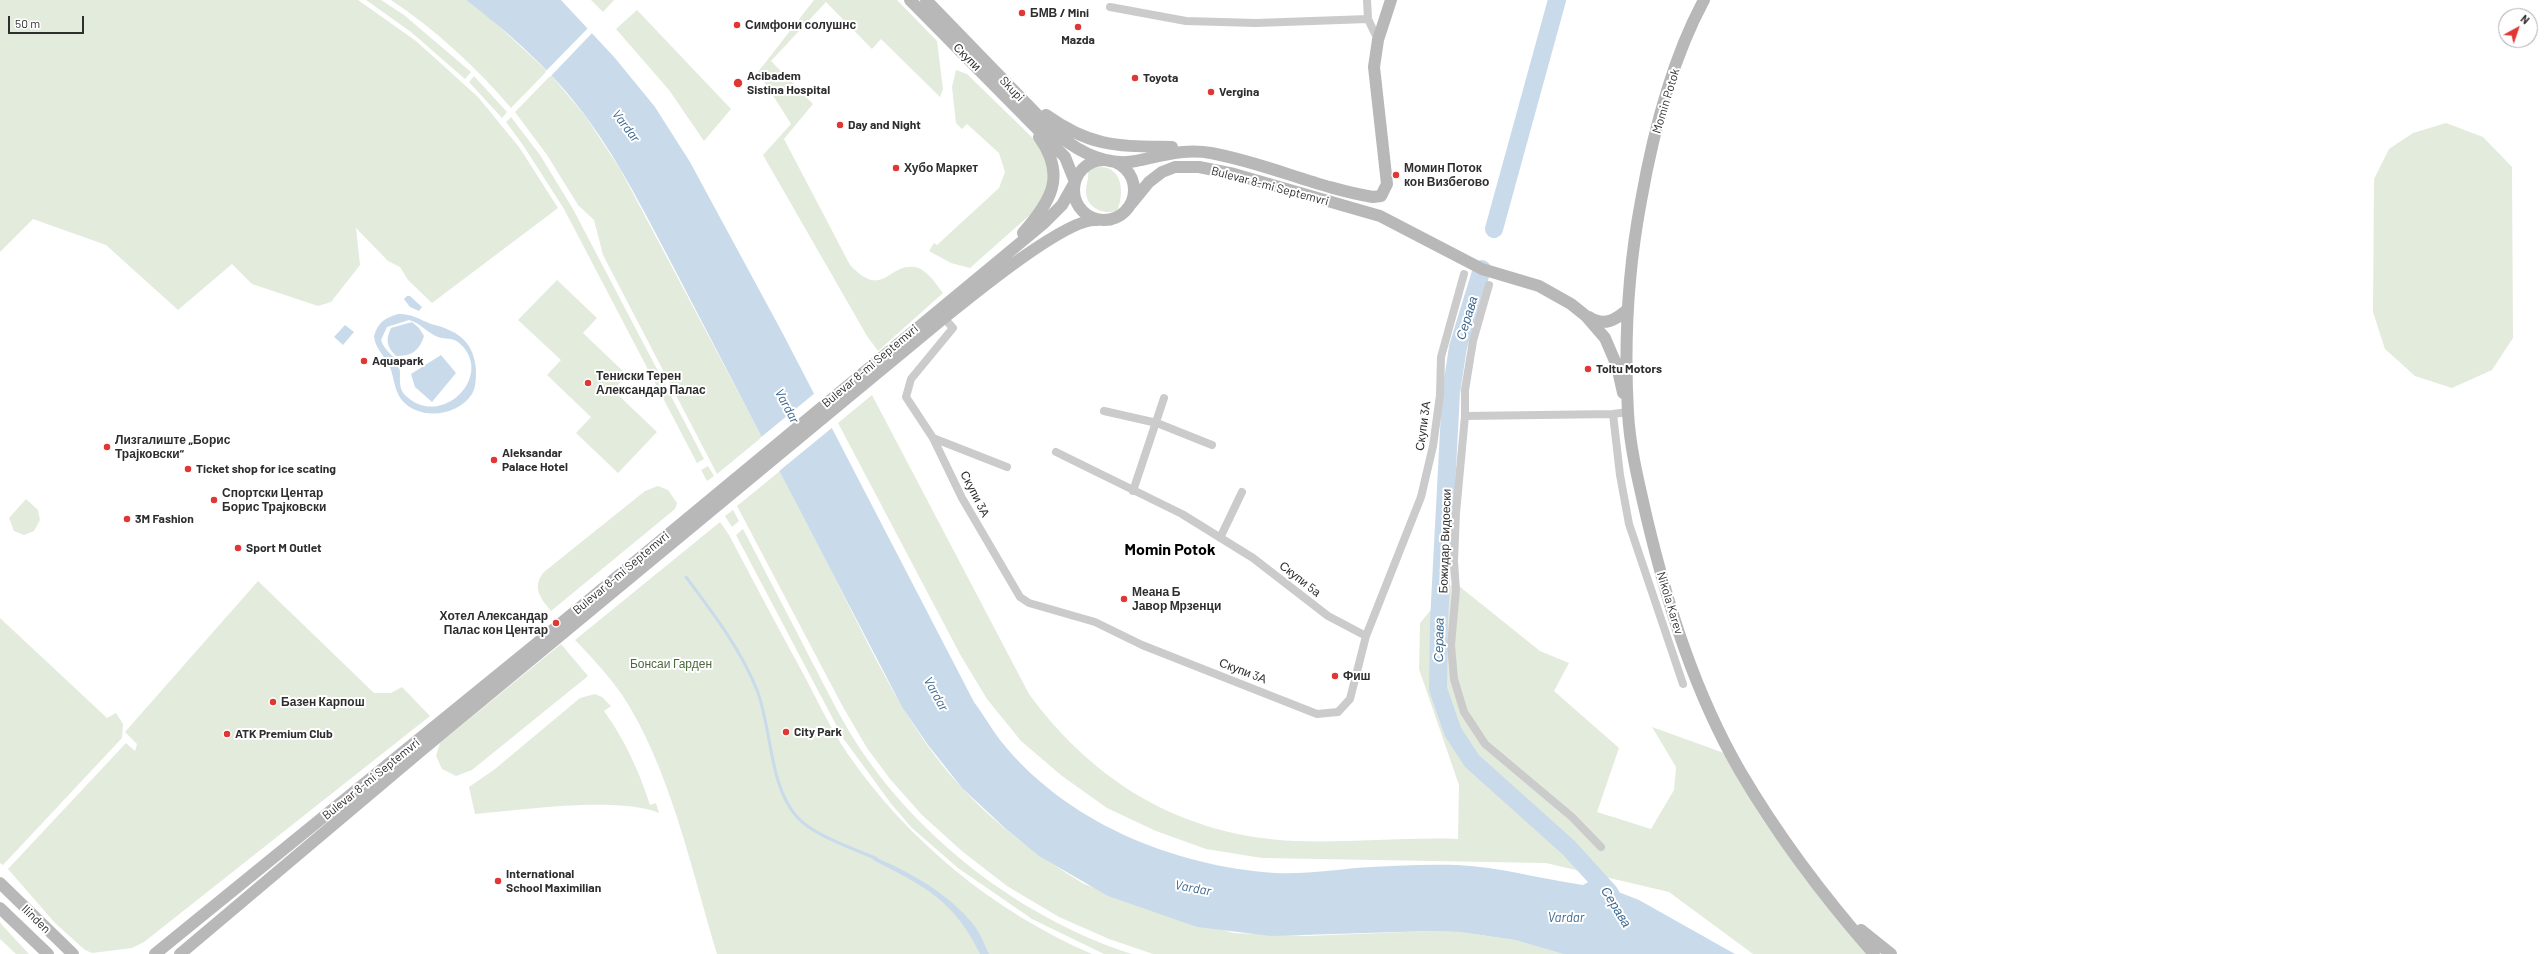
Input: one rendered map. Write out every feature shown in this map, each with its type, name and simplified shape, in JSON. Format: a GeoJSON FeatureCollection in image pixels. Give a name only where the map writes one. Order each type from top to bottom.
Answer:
{"type":"FeatureCollection","features":[{"type":"Feature","properties":{"kind":"street","name":"Скупи"},"geometry":{"type":"LineString","coordinates":[[910,0],[1024,114]]}},
{"type":"Feature","properties":{"kind":"street","name":"Skupi"},"geometry":{"type":"LineString","coordinates":[[926,0],[1066,142],[1080,150],[1110,161]]}},
{"type":"Feature","properties":{"kind":"street"},"geometry":{"type":"LineString","coordinates":[[1367,0],[1368,19],[1378,40]]}},
{"type":"Feature","properties":{"kind":"street"},"geometry":{"type":"LineString","coordinates":[[1378,40],[1391,0]]}},
{"type":"Feature","properties":{"kind":"street","name":"Momin Potok"},"geometry":{"type":"LineString","coordinates":[[1631,281],[1640,207],[1654,140],[1668,88],[1685,42],[1704,0]]}},
{"type":"Feature","properties":{"kind":"street"},"geometry":{"type":"LineString","coordinates":[[1110,7],[1186,21],[1256,23],[1368,19]]}},
{"type":"Feature","properties":{"kind":"street","name":"Bulevar 8-mi Septemvri"},"geometry":{"type":"LineString","coordinates":[[1110,161],[1131,162],[1166,154],[1205,152],[1366,196],[1381,196],[1387,184],[1375,85],[1374,67],[1378,40]]}},
{"type":"Feature","properties":{"kind":"street"},"geometry":{"type":"LineString","coordinates":[[1010,86],[1061,126],[1093,140],[1116,146],[1178,146],[1205,152]]}},
{"type":"Feature","properties":{"kind":"street","name":"Skupi"},"geometry":{"type":"LineString","coordinates":[[1024,114],[1065,157],[1075,182]]}},
{"type":"Feature","properties":{"kind":"street"},"geometry":{"type":"LineString","coordinates":[[1006,253],[1044,208],[1053,183],[1054,169],[1050,156],[1024,114]]}},
{"type":"Feature","properties":{"kind":"street"},"geometry":{"type":"LineString","coordinates":[[1100,160],[1110,161],[1121,167],[1130,178],[1133,189],[1131,204],[1125,212],[1117,218],[1097,220],[1088,215],[1079,206],[1075,194],[1075,182],[1082,169],[1090,162],[1100,160]]}},
{"type":"Feature","properties":{"kind":"street","name":"Bulevar 8-mi Septemvri"},"geometry":{"type":"LineString","coordinates":[[1131,204],[1150,182],[1162,172],[1175,167],[1200,167],[1234,174],[1363,211],[1396,224],[1462,258],[1500,275],[1544,288],[1562,297],[1586,316]]}},
{"type":"Feature","properties":{"kind":"street","name":"Bulevar 8-mi Septemvri"},"geometry":{"type":"LineString","coordinates":[[180,954],[540,647],[879,365],[1006,253],[1056,212],[1075,182]]}},
{"type":"Feature","properties":{"kind":"street","name":"Bulevar 8-mi Septemvri"},"geometry":{"type":"LineString","coordinates":[[879,365],[980,290],[1066,230],[1083,221],[1097,220]]}},
{"type":"Feature","properties":{"kind":"street","name":"Скупи 3А"},"geometry":{"type":"LineString","coordinates":[[944,318],[953,328],[933,354],[918,368],[907,387],[906,397],[933,438],[962,498],[1020,597],[1029,603],[1095,622],[1142,645],[1317,714],[1338,712],[1350,699],[1366,636],[1392,574],[1428,471],[1440,395],[1441,357],[1464,274]]}},
{"type":"Feature","properties":{"kind":"street","name":"Nikola Karev"},"geometry":{"type":"LineString","coordinates":[[1631,281],[1628,309],[1628,412],[1634,459],[1656,559],[1688,661],[1720,734],[1772,823],[1821,890],[1874,954]]}},
{"type":"Feature","properties":{"kind":"street","name":"Божидар Видоески"},"geometry":{"type":"LineString","coordinates":[[1489,285],[1467,363],[1465,416],[1456,513],[1454,561],[1456,590],[1451,645],[1453,673],[1458,696],[1464,712],[1489,748],[1572,818],[1602,847]]}},
{"type":"Feature","properties":{"kind":"street"},"geometry":{"type":"LineString","coordinates":[[1586,316],[1603,323],[1617,318],[1628,309]]}},
{"type":"Feature","properties":{"kind":"street"},"geometry":{"type":"LineString","coordinates":[[1465,416],[1613,414],[1628,412],[1616,366],[1608,344],[1586,316]]}},
{"type":"Feature","properties":{"kind":"street"},"geometry":{"type":"LineString","coordinates":[[1133,491],[1157,423],[1164,398]]}},
{"type":"Feature","properties":{"kind":"street"},"geometry":{"type":"LineString","coordinates":[[1104,411],[1157,423],[1212,445]]}},
{"type":"Feature","properties":{"kind":"street"},"geometry":{"type":"LineString","coordinates":[[1613,414],[1620,475],[1629,524],[1683,684]]}},
{"type":"Feature","properties":{"kind":"street"},"geometry":{"type":"LineString","coordinates":[[933,438],[1007,467]]}},
{"type":"Feature","properties":{"kind":"street","name":"Скупи 5а"},"geometry":{"type":"LineString","coordinates":[[1056,452],[1182,514],[1253,558],[1328,616],[1366,636]]}},
{"type":"Feature","properties":{"kind":"street"},"geometry":{"type":"LineString","coordinates":[[1220,538],[1242,492]]}},
{"type":"Feature","properties":{"kind":"street","name":"Bulevar 8-mi Septemvri"},"geometry":{"type":"LineString","coordinates":[[155,954],[540,647]]}},
{"type":"Feature","properties":{"kind":"street","name":"Ilinden"},"geometry":{"type":"LineString","coordinates":[[0,883],[72,954]]}},
{"type":"Feature","properties":{"kind":"street","name":"Nikola Karev"},"geometry":{"type":"LineString","coordinates":[[1821,890],[1862,931],[1891,954]]}},
{"type":"Feature","properties":{"kind":"street","name":"Ilinden"},"geometry":{"type":"LineString","coordinates":[[0,908],[48,954]]}},
{"type":"Feature","properties":{"kind":"street"},"geometry":{"type":"LineString","coordinates":[[62,944],[78,954]]}},
{"type":"Feature","properties":{"kind":"green space"},"geometry":{"type":"Polygon","coordinates":[[[0,0],[358,0],[416,41],[478,97],[519,147],[558,208],[432,303],[408,280],[400,267],[388,261],[356,228],[360,265],[331,302],[318,306],[252,284],[232,264],[178,310],[106,245],[33,219],[0,252],[0,0]]]}},
{"type":"Feature","properties":{"kind":"green space"},"geometry":{"type":"Polygon","coordinates":[[[366,0],[381,0],[404,15],[471,72],[465,79],[411,32],[366,0]]]}},
{"type":"Feature","properties":{"kind":"green space"},"geometry":{"type":"Polygon","coordinates":[[[391,0],[466,0],[489,17],[547,71],[511,108],[484,78],[455,50],[424,24],[391,0]]]}},
{"type":"Feature","properties":{"kind":"green space"},"geometry":{"type":"Polygon","coordinates":[[[591,0],[614,0],[603,12],[591,0]]]}},
{"type":"Feature","properties":{"kind":"green space"},"geometry":{"type":"Polygon","coordinates":[[[814,0],[897,0],[937,41],[943,89],[940,97],[881,39],[872,49],[826,2],[771,61],[813,104],[784,139],[850,265],[861,275],[870,280],[885,278],[905,267],[918,268],[927,273],[943,293],[878,351],[867,336],[763,155],[791,124],[758,72],[814,0]]]}},
{"type":"Feature","properties":{"kind":"green space"},"geometry":{"type":"Polygon","coordinates":[[[637,10],[731,109],[704,141],[669,90],[616,29],[637,10]]]}},
{"type":"Feature","properties":{"kind":"green space"},"geometry":{"type":"Polygon","coordinates":[[[956,70],[967,74],[1042,147],[1050,176],[1041,205],[970,268],[951,263],[929,251],[934,243],[937,245],[999,188],[1005,172],[999,153],[967,124],[962,129],[956,123],[952,87],[956,70]]]}},
{"type":"Feature","properties":{"kind":"green space"},"geometry":{"type":"Polygon","coordinates":[[[551,75],[586,117],[620,169],[762,437],[717,474],[603,255],[594,220],[578,205],[547,155],[515,112],[551,75]]]}},
{"type":"Feature","properties":{"kind":"green space"},"geometry":{"type":"Polygon","coordinates":[[[474,76],[507,112],[502,118],[469,82],[474,76]]]}},
{"type":"Feature","properties":{"kind":"green space"},"geometry":{"type":"Polygon","coordinates":[[[511,117],[540,155],[573,209],[704,459],[697,463],[564,209],[523,145],[506,122],[511,117]]]}},
{"type":"Feature","properties":{"kind":"green space"},"geometry":{"type":"Polygon","coordinates":[[[2446,123],[2483,137],[2512,167],[2513,338],[2492,370],[2452,388],[2415,376],[2385,349],[2373,312],[2374,179],[2389,149],[2413,133],[2446,123]]]}},
{"type":"Feature","properties":{"kind":"green space"},"geometry":{"type":"Polygon","coordinates":[[[1092,168],[1108,168],[1118,177],[1121,198],[1117,211],[1106,212],[1096,209],[1089,202],[1087,197],[1086,191],[1088,172],[1092,168]]]}},
{"type":"Feature","properties":{"kind":"green space","name":"Тениски Терен Александар Палас"},"geometry":{"type":"Polygon","coordinates":[[[557,280],[597,318],[583,333],[627,375],[613,390],[657,432],[618,473],[576,433],[591,417],[547,375],[561,360],[518,320],[557,280]]]}},
{"type":"Feature","properties":{"kind":"green space"},"geometry":{"type":"Polygon","coordinates":[[[872,395],[1029,694],[1054,726],[1082,754],[1112,778],[1144,799],[1179,816],[1215,828],[1254,837],[1295,841],[1458,839],[1459,785],[1419,669],[1420,623],[1454,582],[1540,651],[1569,663],[1554,691],[1619,748],[1597,812],[1651,829],[1674,790],[1676,767],[1652,727],[1724,753],[1761,817],[1802,875],[1866,954],[1753,954],[1669,892],[1546,863],[1262,858],[1206,849],[1156,831],[1107,808],[1062,776],[1021,741],[987,699],[961,656],[838,423],[872,395]]]}},
{"type":"Feature","properties":{"kind":"green space"},"geometry":{"type":"Polygon","coordinates":[[[708,466],[714,476],[707,481],[701,470],[708,466]]]}},
{"type":"Feature","properties":{"kind":"green space"},"geometry":{"type":"Polygon","coordinates":[[[780,471],[883,673],[911,721],[927,744],[962,788],[1004,828],[1035,852],[1084,884],[1233,933],[1307,936],[1430,931],[1460,932],[1515,940],[1563,954],[1153,954],[1109,939],[1059,917],[1007,886],[963,852],[922,815],[890,779],[867,748],[843,707],[737,506],[780,471]]]}},
{"type":"Feature","properties":{"kind":"green space"},"geometry":{"type":"Polygon","coordinates":[[[658,486],[668,490],[677,503],[675,509],[551,611],[541,597],[538,588],[540,577],[544,572],[645,491],[658,486]]]}},
{"type":"Feature","properties":{"kind":"green space"},"geometry":{"type":"Polygon","coordinates":[[[26,499],[38,510],[40,520],[34,531],[24,535],[14,531],[9,518],[26,499]]]}},
{"type":"Feature","properties":{"kind":"green space"},"geometry":{"type":"Polygon","coordinates":[[[733,510],[739,521],[732,527],[725,516],[733,510]]]}},
{"type":"Feature","properties":{"kind":"green space","name":"City Park"},"geometry":{"type":"Polygon","coordinates":[[[720,522],[729,535],[836,735],[847,753],[871,785],[898,816],[926,844],[956,871],[987,895],[1056,937],[1092,954],[717,954],[671,798],[646,739],[632,711],[613,682],[575,640],[720,522]]]}},
{"type":"Feature","properties":{"kind":"green space"},"geometry":{"type":"Polygon","coordinates":[[[743,529],[849,731],[888,787],[948,848],[981,875],[1017,900],[1054,921],[1093,939],[1132,954],[1104,954],[1032,919],[958,868],[912,828],[892,805],[843,738],[736,535],[743,529]]]}},
{"type":"Feature","properties":{"kind":"green space"},"geometry":{"type":"Polygon","coordinates":[[[258,581],[374,693],[391,693],[402,687],[430,716],[144,942],[132,948],[92,953],[85,950],[55,923],[8,869],[126,743],[135,751],[137,744],[125,732],[258,581]]]}},
{"type":"Feature","properties":{"kind":"green space"},"geometry":{"type":"Polygon","coordinates":[[[0,618],[107,718],[116,713],[123,724],[122,738],[3,865],[0,863],[0,618]]]}},
{"type":"Feature","properties":{"kind":"green space"},"geometry":{"type":"Polygon","coordinates":[[[561,644],[588,676],[472,770],[456,776],[442,769],[436,756],[440,743],[561,644]]]}},
{"type":"Feature","properties":{"kind":"green space"},"geometry":{"type":"Polygon","coordinates":[[[595,694],[602,697],[611,706],[604,711],[612,722],[631,756],[650,805],[656,803],[659,813],[641,808],[619,805],[595,805],[543,807],[475,814],[469,787],[495,769],[580,698],[595,694]]]}},
{"type":"Feature","properties":{"kind":"green space"},"geometry":{"type":"Polygon","coordinates":[[[0,922],[29,954],[16,954],[0,939],[0,922]]]}},
{"type":"Feature","properties":{"kind":"water","name":"Vardar"},"geometry":{"type":"Polygon","coordinates":[[[466,0],[561,0],[615,58],[655,107],[690,162],[782,332],[974,702],[1000,740],[1026,769],[1056,794],[1089,816],[1124,835],[1160,849],[1198,861],[1237,869],[1275,873],[1295,873],[1394,866],[1458,865],[1503,870],[1583,885],[1590,881],[1639,900],[1735,954],[1563,954],[1515,940],[1460,932],[1430,931],[1271,936],[1197,927],[1108,896],[1039,856],[1006,829],[962,788],[928,745],[902,707],[655,231],[600,136],[574,101],[546,70],[499,26],[466,0]]]}},
{"type":"Feature","properties":{"kind":"water"},"geometry":{"type":"Polygon","coordinates":[[[407,296],[410,296],[422,307],[419,311],[410,307],[404,299],[407,296]]]}},
{"type":"Feature","properties":{"kind":"water"},"geometry":{"type":"Polygon","coordinates":[[[404,314],[414,316],[452,331],[464,340],[472,353],[476,370],[476,379],[472,394],[465,402],[457,408],[447,411],[427,413],[417,411],[408,406],[401,399],[396,389],[389,365],[377,345],[374,336],[380,324],[393,316],[404,314]],[[409,320],[387,327],[381,340],[384,347],[399,366],[401,388],[406,396],[420,405],[435,406],[449,402],[460,394],[468,382],[471,369],[468,355],[458,342],[434,335],[413,321],[409,320]]]}},
{"type":"Feature","properties":{"kind":"water"},"geometry":{"type":"Polygon","coordinates":[[[412,322],[419,328],[424,336],[422,341],[417,349],[411,354],[396,356],[388,344],[388,337],[391,328],[412,322]]]}},
{"type":"Feature","properties":{"kind":"water"},"geometry":{"type":"Polygon","coordinates":[[[345,325],[354,332],[343,345],[334,337],[345,325]]]}},
{"type":"Feature","properties":{"kind":"water"},"geometry":{"type":"Polygon","coordinates":[[[441,355],[456,373],[432,402],[415,387],[411,374],[441,355]]]}},
{"type":"Feature","properties":{"kind":"water"},"geometry":{"type":"Polygon","coordinates":[[[874,857],[901,869],[928,884],[952,903],[975,927],[980,934],[989,954],[980,954],[959,920],[936,896],[908,878],[873,860],[874,857]]]}},
{"type":"Feature","properties":{"kind":"pier"},"geometry":{"type":"Polygon","coordinates":[[[589,27],[593,32],[550,77],[545,72],[589,27]]]}},
{"type":"Feature","properties":{"kind":"pier"},"geometry":{"type":"Polygon","coordinates":[[[815,393],[833,427],[778,472],[760,438],[815,393]]]}},
{"type":"Feature","properties":{"kind":"waterway","name":"Серава"},"geometry":{"type":"LineString","coordinates":[[1494,229],[1557,0]]}},
{"type":"Feature","properties":{"kind":"waterway","name":"Серава"},"geometry":{"type":"LineString","coordinates":[[1482,269],[1458,347],[1451,393],[1439,621],[1438,689],[1453,732],[1472,761],[1569,848],[1609,892],[1617,906]]}},
{"type":"Feature","properties":{"kind":"waterway"},"geometry":{"type":"LineString","coordinates":[[686,577],[734,645],[757,690],[766,722],[776,773],[781,790],[788,804],[797,817],[813,830],[834,841],[877,859]]}},
{"type":"Feature","properties":{"kind":"place","name":"БМВ / Mini"},"geometry":{"type":"Point","coordinates":[1022,13]}},
{"type":"Feature","properties":{"kind":"place","name":"Симфони солушнс"},"geometry":{"type":"Point","coordinates":[737,25]}},
{"type":"Feature","properties":{"kind":"place","name":"Mazda"},"geometry":{"type":"Point","coordinates":[1078,27]}},
{"type":"Feature","properties":{"kind":"place","name":"Toyota"},"geometry":{"type":"Point","coordinates":[1135,78]}},
{"type":"Feature","properties":{"kind":"place","name":"Acibadem Sistina Hospital"},"geometry":{"type":"Point","coordinates":[738,83]}},
{"type":"Feature","properties":{"kind":"place","name":"Vergina"},"geometry":{"type":"Point","coordinates":[1211,92]}},
{"type":"Feature","properties":{"kind":"place","name":"Day and Night"},"geometry":{"type":"Point","coordinates":[840,125]}},
{"type":"Feature","properties":{"kind":"place","name":"Хубо Маркет"},"geometry":{"type":"Point","coordinates":[896,168]}},
{"type":"Feature","properties":{"kind":"place","name":"Момин Поток кон Визбегово"},"geometry":{"type":"Point","coordinates":[1396,175]}},
{"type":"Feature","properties":{"kind":"place","name":"Aquapark"},"geometry":{"type":"Point","coordinates":[364,361]}},
{"type":"Feature","properties":{"kind":"place","name":"Toltu Motors"},"geometry":{"type":"Point","coordinates":[1588,369]}},
{"type":"Feature","properties":{"kind":"place","name":"Тениски Терен Александар Палас"},"geometry":{"type":"Point","coordinates":[588,383]}},
{"type":"Feature","properties":{"kind":"place","name":"Лизгалиште „Борис Трајковски“"},"geometry":{"type":"Point","coordinates":[107,447]}},
{"type":"Feature","properties":{"kind":"place","name":"Aleksandar Palace Hotel"},"geometry":{"type":"Point","coordinates":[494,460]}},
{"type":"Feature","properties":{"kind":"place","name":"Ticket shop for ice scating"},"geometry":{"type":"Point","coordinates":[188,469]}},
{"type":"Feature","properties":{"kind":"place","name":"Спортски Центар Борис Трајковски"},"geometry":{"type":"Point","coordinates":[214,500]}},
{"type":"Feature","properties":{"kind":"place","name":"3M Fashion"},"geometry":{"type":"Point","coordinates":[127,519]}},
{"type":"Feature","properties":{"kind":"place","name":"Sport M Outlet"},"geometry":{"type":"Point","coordinates":[238,548]}},
{"type":"Feature","properties":{"kind":"place","name":"Меана Б Јавор Мрзенци"},"geometry":{"type":"Point","coordinates":[1124,599]}},
{"type":"Feature","properties":{"kind":"place","name":"Хотел Александар Палас кон Центар"},"geometry":{"type":"Point","coordinates":[556,623]}},
{"type":"Feature","properties":{"kind":"place","name":"Фиш"},"geometry":{"type":"Point","coordinates":[1335,676]}},
{"type":"Feature","properties":{"kind":"place","name":"Базен Карпош"},"geometry":{"type":"Point","coordinates":[273,702]}},
{"type":"Feature","properties":{"kind":"place","name":"City Park"},"geometry":{"type":"Point","coordinates":[786,732]}},
{"type":"Feature","properties":{"kind":"place","name":"ATK Premium Club"},"geometry":{"type":"Point","coordinates":[227,734]}},
{"type":"Feature","properties":{"kind":"place","name":"International School Maximilian"},"geometry":{"type":"Point","coordinates":[498,881]}},
{"type":"Feature","properties":{"kind":"district","name":"Momin Potok"},"geometry":{"type":"Point","coordinates":[1170,550]}},
{"type":"Feature","properties":{"kind":"park label","name":"Бонсаи Гарден"},"geometry":{"type":"Point","coordinates":[671,664]}}]}
